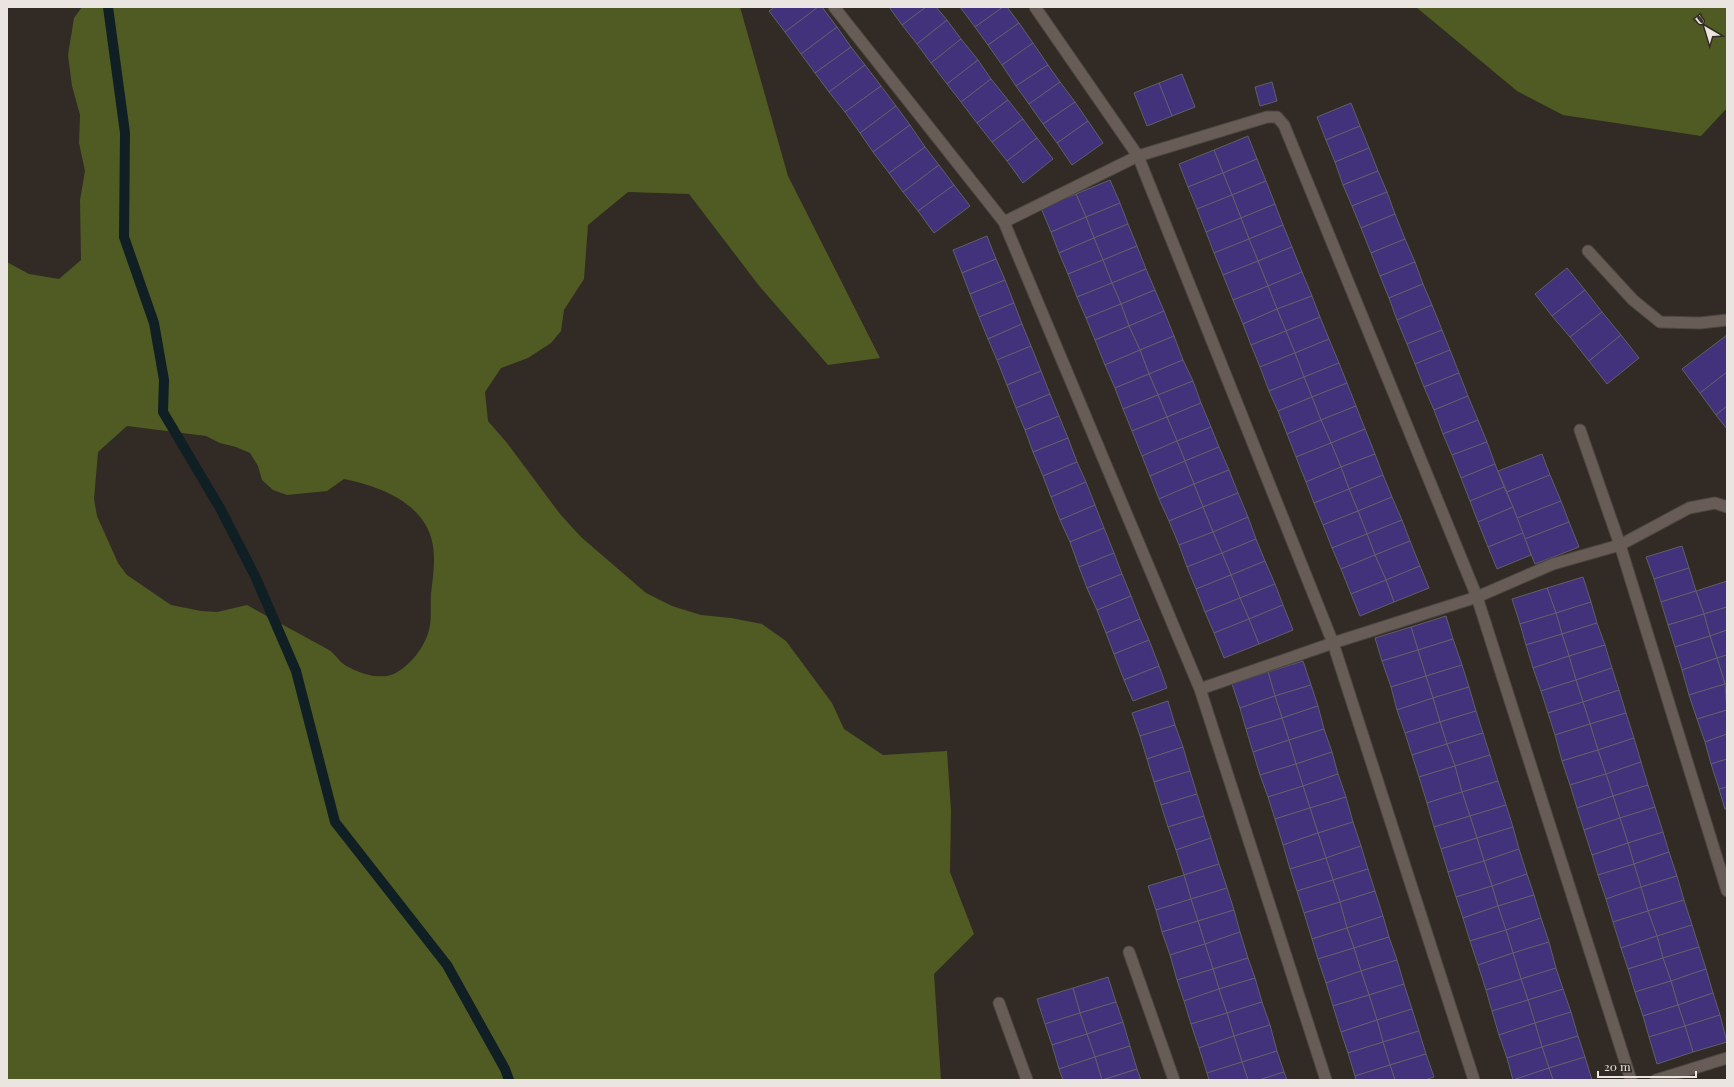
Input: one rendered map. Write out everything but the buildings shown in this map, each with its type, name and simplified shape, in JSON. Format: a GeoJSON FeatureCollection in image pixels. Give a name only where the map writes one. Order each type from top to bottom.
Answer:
{"type":"FeatureCollection","features":[{"type":"Feature","properties":{"kind":"street"},"geometry":{"type":"LineString","coordinates":[[834,7],[1004,222],[1200,689],[1326,1080]]}},
{"type":"Feature","properties":{"kind":"street"},"geometry":{"type":"LineString","coordinates":[[1035,7],[1138,156],[1333,643],[1474,1080]]}},
{"type":"Feature","properties":{"kind":"street"},"geometry":{"type":"LineString","coordinates":[[1004,222],[1138,156],[1267,117],[1277,117],[1284,125],[1477,597],[1631,1080]]}},
{"type":"Feature","properties":{"kind":"street"},"geometry":{"type":"LineString","coordinates":[[1588,251],[1633,300],[1660,322],[1700,323],[1727,320]]}},
{"type":"Feature","properties":{"kind":"street"},"geometry":{"type":"LineString","coordinates":[[1580,430],[1620,545],[1727,891]]}},
{"type":"Feature","properties":{"kind":"street"},"geometry":{"type":"LineString","coordinates":[[1200,689],[1333,643],[1477,597],[1553,564],[1620,545],[1689,508],[1715,503],[1727,507]]}},
{"type":"Feature","properties":{"kind":"street"},"geometry":{"type":"LineString","coordinates":[[1129,952],[1174,1080]]}},
{"type":"Feature","properties":{"kind":"street"},"geometry":{"type":"LineString","coordinates":[[1000,1003],[1027,1080]]}},
{"type":"Feature","properties":{"kind":"street"},"geometry":{"type":"LineString","coordinates":[[1656,1080],[1727,1058]]}},
{"type":"Feature","properties":{"kind":"green space"},"geometry":{"type":"Polygon","coordinates":[[[82,7],[740,7],[788,176],[880,358],[828,365],[760,287],[689,194],[628,192],[588,225],[584,279],[564,310],[561,331],[551,343],[528,358],[501,368],[485,392],[488,421],[507,443],[560,514],[581,537],[646,593],[672,606],[701,615],[731,618],[762,624],[786,641],[832,703],[844,729],[883,755],[947,751],[951,811],[950,872],[974,934],[934,974],[941,1080],[7,1080],[7,262],[29,274],[59,279],[81,260],[80,200],[85,171],[79,143],[80,115],[72,86],[68,55],[74,18],[82,7]],[[127,426],[98,452],[94,499],[97,516],[118,563],[127,575],[171,605],[201,611],[217,612],[247,605],[329,650],[342,663],[361,673],[373,676],[387,676],[404,668],[420,650],[429,630],[434,555],[431,536],[421,518],[414,510],[396,497],[365,484],[344,479],[327,491],[287,495],[273,490],[262,480],[258,466],[250,453],[236,447],[220,443],[206,436],[127,426]]]}},
{"type":"Feature","properties":{"kind":"green space"},"geometry":{"type":"Polygon","coordinates":[[[1416,7],[1727,7],[1727,108],[1701,136],[1563,115],[1517,91],[1416,7]]]}},
{"type":"Feature","properties":{"kind":"waterway"},"geometry":{"type":"LineString","coordinates":[[108,7],[125,133],[124,237],[154,323],[164,380],[163,412],[220,508],[256,578],[296,671],[335,822],[447,965],[505,1069],[509,1080]]}}]}
